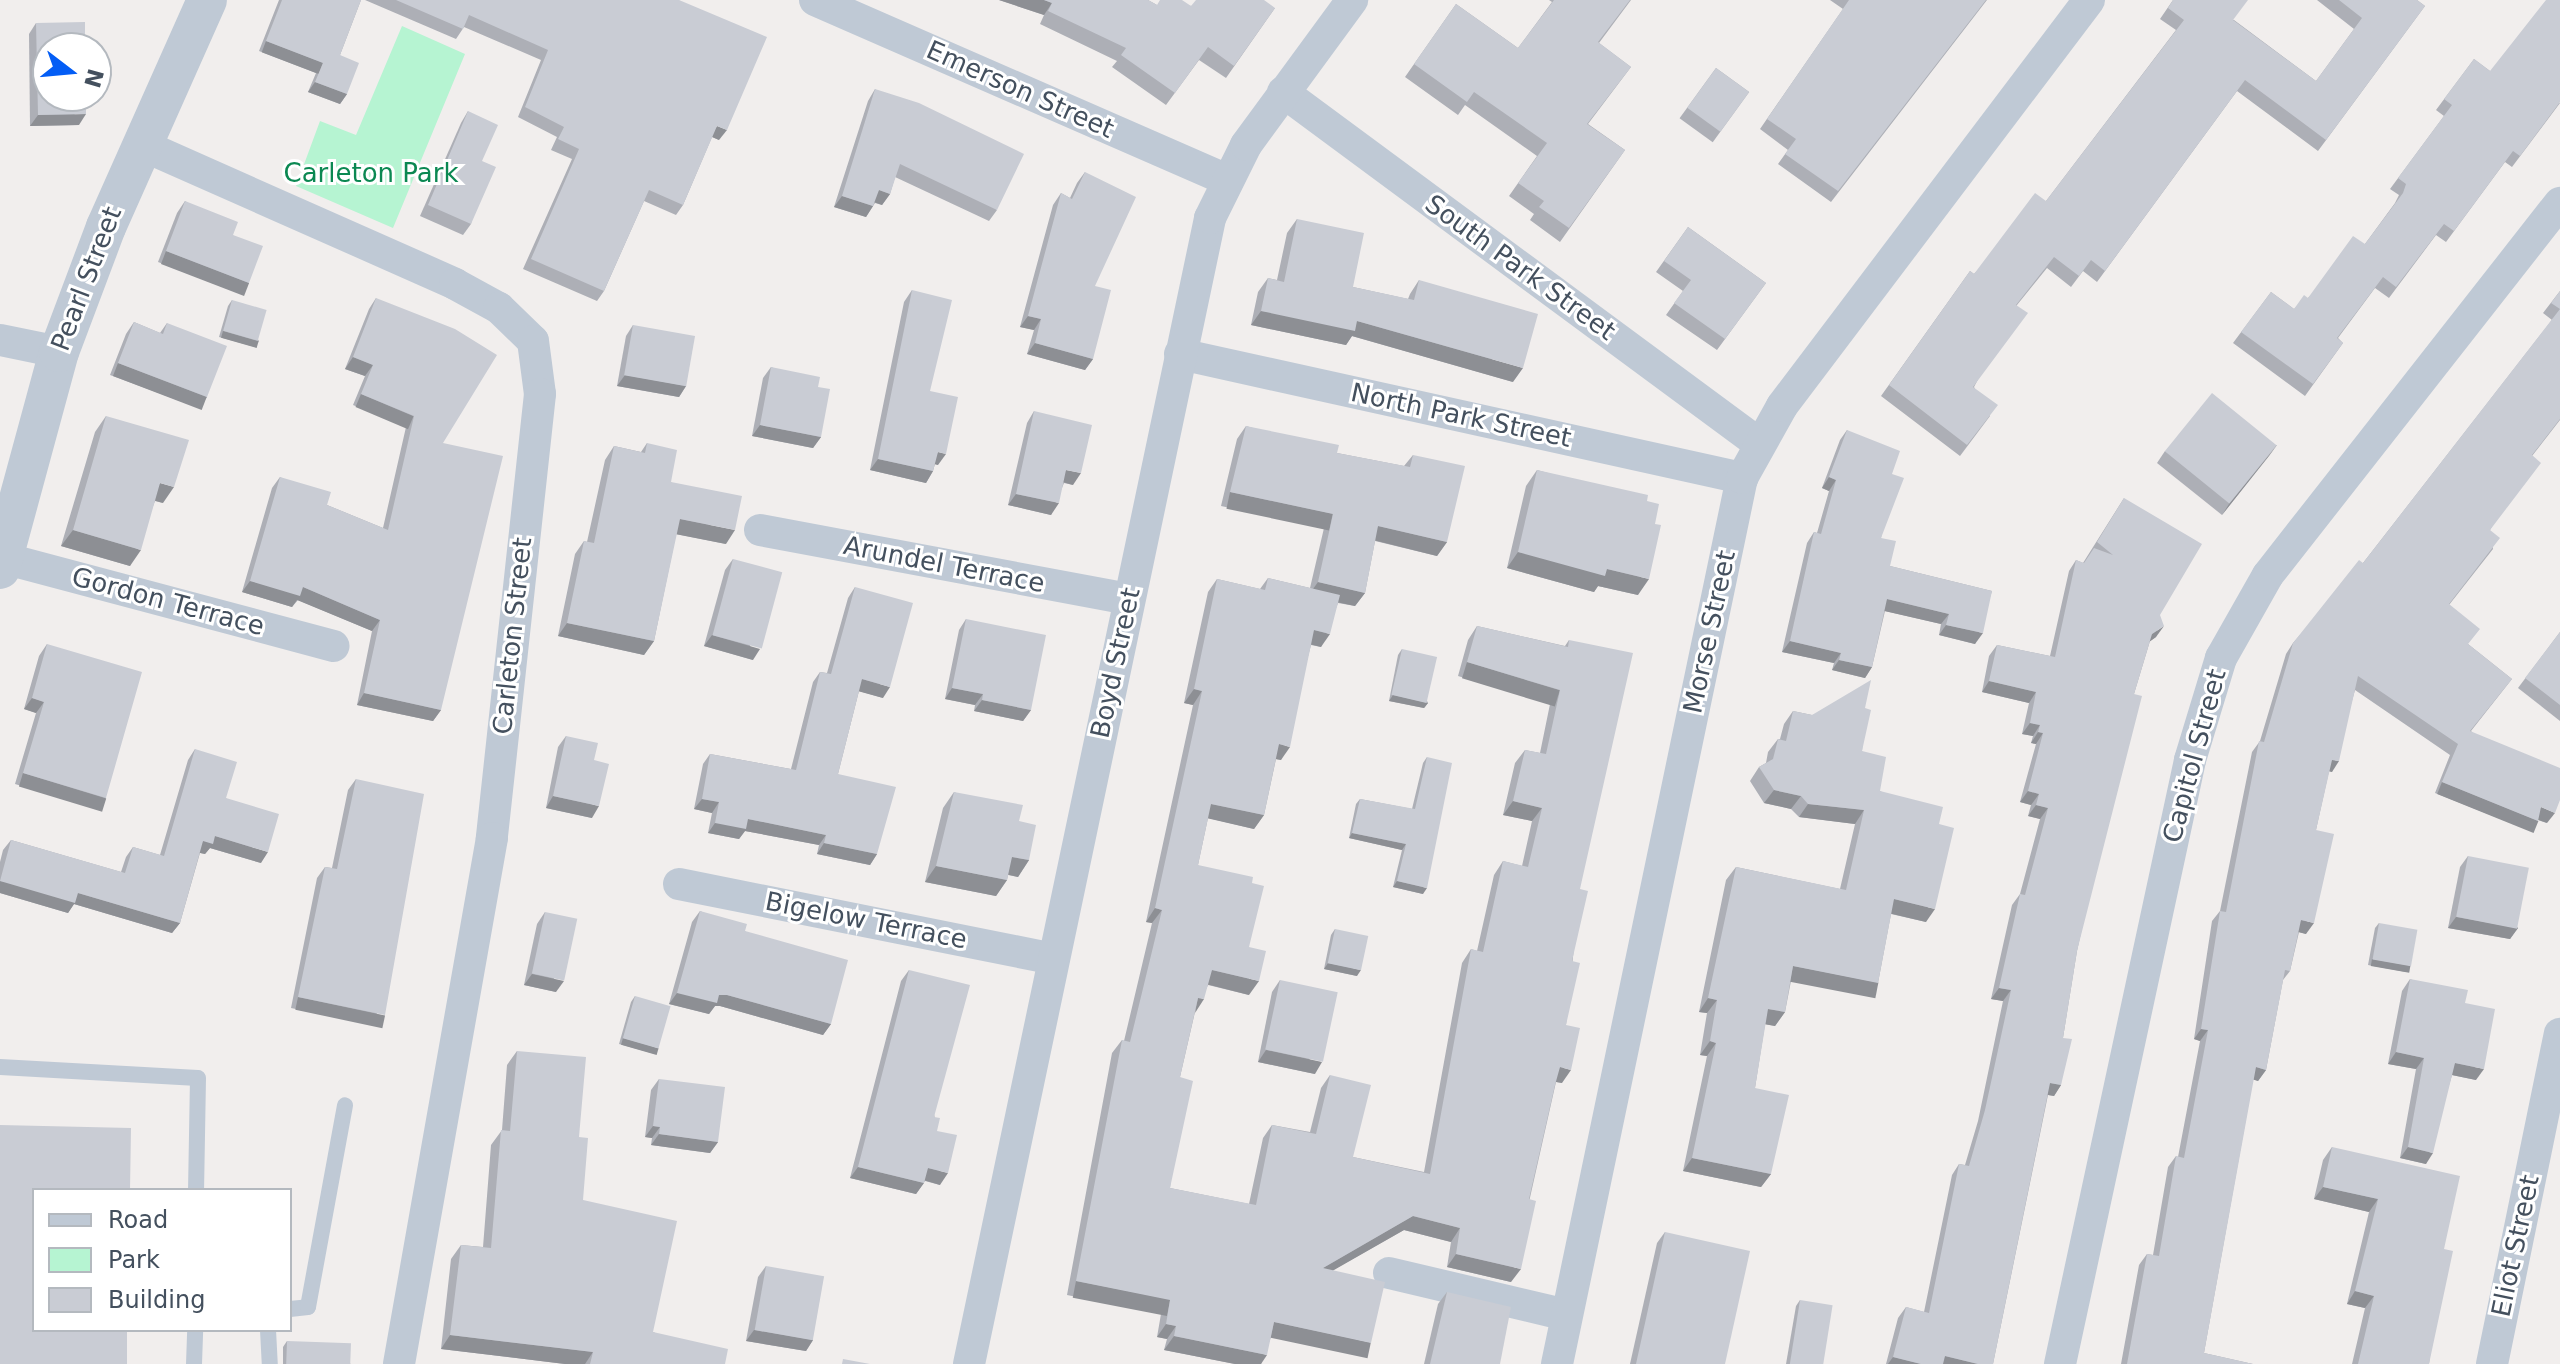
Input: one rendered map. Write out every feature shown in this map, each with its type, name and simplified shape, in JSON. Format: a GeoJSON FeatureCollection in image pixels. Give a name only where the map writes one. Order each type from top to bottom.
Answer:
{"type":"FeatureCollection","features":[{"type":"Feature","properties":{"kind":"street","name":"Pearl Street"},"geometry":{"type":"LineString","coordinates":[[1,564],[59,352],[142,145],[207,0]]}},
{"type":"Feature","properties":{"kind":"street","name":"Emerson Street"},"geometry":{"type":"LineString","coordinates":[[815,0],[1225,179]]}},
{"type":"Feature","properties":{"kind":"street","name":"Boyd Street"},"geometry":{"type":"LineString","coordinates":[[969,1364],[1210,218],[1225,179],[1283,92],[1352,0]]}},
{"type":"Feature","properties":{"kind":"street","name":"Morse Street"},"geometry":{"type":"LineString","coordinates":[[1557,1364],[1742,478],[1758,443],[2089,0]]}},
{"type":"Feature","properties":{"kind":"street","name":"South Park Street"},"geometry":{"type":"LineString","coordinates":[[1283,92],[1758,443]]}},
{"type":"Feature","properties":{"kind":"street","name":"Carleton Street"},"geometry":{"type":"LineString","coordinates":[[142,145],[455,284],[499,308],[533,341],[540,394],[492,838],[399,1364]]}},
{"type":"Feature","properties":{"kind":"street","name":"Capitol Street"},"geometry":{"type":"LineString","coordinates":[[2060,1364],[2190,760],[2221,658],[2268,575],[2560,203]]}},
{"type":"Feature","properties":{"kind":"street"},"geometry":{"type":"LineString","coordinates":[[0,340],[59,352]]}},
{"type":"Feature","properties":{"kind":"street","name":"North Park Street"},"geometry":{"type":"LineString","coordinates":[[1180,354],[1742,478]]}},
{"type":"Feature","properties":{"kind":"street","name":"Arundel Terrace"},"geometry":{"type":"LineString","coordinates":[[760,530],[1129,599]]}},
{"type":"Feature","properties":{"kind":"street","name":"Gordon Terrace"},"geometry":{"type":"LineString","coordinates":[[1,564],[333,646]]}},
{"type":"Feature","properties":{"kind":"street","name":"Bigelow Terrace"},"geometry":{"type":"LineString","coordinates":[[679,884],[1054,959]]}},
{"type":"Feature","properties":{"kind":"street","name":"Eliot Street"},"geometry":{"type":"LineString","coordinates":[[2492,1364],[2560,1034]]}},
{"type":"Feature","properties":{"kind":"street"},"geometry":{"type":"LineString","coordinates":[[1389,1273],[1566,1315]]}},
{"type":"Feature","properties":{"kind":"lane"},"geometry":{"type":"LineString","coordinates":[[0,1067],[198,1078],[196,1188]]}},
{"type":"Feature","properties":{"kind":"lane"},"geometry":{"type":"LineString","coordinates":[[292,1309],[308,1307],[345,1105]]}},
{"type":"Feature","properties":{"kind":"lane"},"geometry":{"type":"LineString","coordinates":[[194,1364],[195,1332]]}},
{"type":"Feature","properties":{"kind":"lane"},"geometry":{"type":"LineString","coordinates":[[268,1332],[270,1364]]}},
{"type":"Feature","properties":{"kind":"green space","name":"Carleton Park"},"geometry":{"type":"Polygon","coordinates":[[[402,26],[465,54],[393,228],[296,186],[320,121],[356,135],[402,26]]]}},
{"type":"Feature","properties":{"kind":"building"},"geometry":{"type":"Polygon","coordinates":[[[282,0],[361,0],[340,55],[359,63],[347,94],[315,82],[323,63],[266,41],[282,0]]]}},
{"type":"Feature","properties":{"kind":"building"},"geometry":{"type":"Polygon","coordinates":[[[396,0],[679,0],[767,37],[727,130],[717,126],[683,205],[649,190],[604,291],[531,259],[579,149],[558,139],[564,127],[525,107],[548,50],[469,15],[463,29],[396,0]]]}},
{"type":"Feature","properties":{"kind":"building"},"geometry":{"type":"Polygon","coordinates":[[[1044,0],[1148,0],[1157,5],[1160,0],[1182,0],[1191,6],[1196,0],[1264,0],[1275,8],[1234,66],[1208,47],[1175,93],[1121,55],[1126,48],[1048,11],[1052,3],[1044,0]]]}},
{"type":"Feature","properties":{"kind":"building"},"geometry":{"type":"Polygon","coordinates":[[[1554,0],[1630,0],[1598,42],[1631,67],[1587,124],[1625,150],[1569,228],[1539,207],[1544,201],[1518,183],[1547,143],[1474,92],[1467,102],[1414,64],[1456,4],[1518,48],[1554,0]]]}},
{"type":"Feature","properties":{"kind":"building"},"geometry":{"type":"Polygon","coordinates":[[[1849,0],[1986,0],[1838,191],[1785,154],[1796,139],[1767,119],[1849,0]]]}},
{"type":"Feature","properties":{"kind":"building"},"geometry":{"type":"Polygon","coordinates":[[[2173,0],[2248,0],[2233,20],[2316,81],[2362,18],[2339,0],[2417,0],[2425,6],[2326,140],[2245,80],[2105,271],[2091,260],[2079,276],[2054,257],[2016,305],[2028,313],[1973,387],[1998,405],[1967,445],[1889,385],[1970,271],[1974,274],[2035,193],[2046,201],[2184,20],[2168,8],[2173,0]]]}},
{"type":"Feature","properties":{"kind":"building"},"geometry":{"type":"Polygon","coordinates":[[[2546,0],[2560,0],[2560,102],[2520,156],[2513,151],[2454,231],[2444,224],[2396,287],[2383,277],[2337,338],[2343,343],[2313,384],[2241,332],[2271,292],[2294,309],[2304,295],[2308,298],[2353,236],[2365,244],[2403,193],[2406,184],[2398,178],[2452,105],[2444,99],[2474,59],[2490,71],[2546,0]]]}},
{"type":"Feature","properties":{"kind":"building"},"geometry":{"type":"Polygon","coordinates":[[[85,22],[85,32],[36,32],[36,23],[85,22]]]}},
{"type":"Feature","properties":{"kind":"building"},"geometry":{"type":"Polygon","coordinates":[[[1716,68],[1749,92],[1720,132],[1687,108],[1716,68]]]}},
{"type":"Feature","properties":{"kind":"building"},"geometry":{"type":"Polygon","coordinates":[[[875,89],[919,103],[1024,154],[997,210],[900,164],[890,194],[879,190],[873,206],[842,196],[875,89]]]}},
{"type":"Feature","properties":{"kind":"building"},"geometry":{"type":"Polygon","coordinates":[[[468,111],[498,125],[482,161],[496,167],[471,224],[428,205],[468,111]]]}},
{"type":"Feature","properties":{"kind":"building"},"geometry":{"type":"Polygon","coordinates":[[[38,112],[86,112],[86,114],[38,115],[38,112]]]}},
{"type":"Feature","properties":{"kind":"building"},"geometry":{"type":"Polygon","coordinates":[[[1085,172],[1136,197],[1095,286],[1111,290],[1093,359],[1035,343],[1041,319],[1028,316],[1061,193],[1072,199],[1085,172]]]}},
{"type":"Feature","properties":{"kind":"building"},"geometry":{"type":"Polygon","coordinates":[[[185,201],[238,222],[233,235],[263,246],[249,283],[166,251],[185,201]]]}},
{"type":"Feature","properties":{"kind":"building"},"geometry":{"type":"Polygon","coordinates":[[[1297,219],[1364,233],[1353,287],[1414,300],[1419,280],[1538,314],[1523,368],[1357,321],[1355,331],[1261,311],[1268,278],[1284,282],[1297,219]]]}},
{"type":"Feature","properties":{"kind":"building"},"geometry":{"type":"Polygon","coordinates":[[[1688,227],[1766,283],[1725,339],[1674,303],[1691,280],[1664,261],[1688,227]]]}},
{"type":"Feature","properties":{"kind":"building"},"geometry":{"type":"Polygon","coordinates":[[[912,290],[952,300],[930,391],[958,397],[946,454],[938,452],[933,471],[878,459],[912,290]]]}},
{"type":"Feature","properties":{"kind":"building"},"geometry":{"type":"Polygon","coordinates":[[[2560,291],[2560,309],[2551,303],[2560,291]]]}},
{"type":"Feature","properties":{"kind":"building"},"geometry":{"type":"Polygon","coordinates":[[[376,298],[455,329],[497,355],[443,443],[503,456],[441,710],[364,693],[380,620],[303,587],[300,596],[250,581],[280,477],[331,492],[327,505],[388,530],[414,416],[361,394],[373,365],[353,357],[376,298]]]}},
{"type":"Feature","properties":{"kind":"building"},"geometry":{"type":"Polygon","coordinates":[[[232,300],[267,310],[258,341],[223,331],[232,300]]]}},
{"type":"Feature","properties":{"kind":"building"},"geometry":{"type":"Polygon","coordinates":[[[2560,309],[2560,419],[2532,455],[2541,463],[2490,530],[2500,538],[2449,604],[2480,629],[2468,644],[2512,679],[2470,731],[2560,768],[2560,800],[2555,813],[2541,807],[2538,821],[2442,782],[2458,744],[2358,676],[2339,761],[2332,760],[2316,830],[2334,834],[2314,923],[2301,920],[2290,971],[2285,970],[2266,1070],[2256,1067],[2204,1353],[2253,1364],[2127,1364],[2147,1254],[2159,1256],[2176,1156],[2184,1158],[2208,1030],[2201,1029],[2220,911],[2226,912],[2259,741],[2264,742],[2293,643],[2359,560],[2363,563],[2560,309]]]}},
{"type":"Feature","properties":{"kind":"building"},"geometry":{"type":"Polygon","coordinates":[[[134,322],[163,334],[167,323],[227,346],[207,397],[118,363],[134,322]]]}},
{"type":"Feature","properties":{"kind":"building"},"geometry":{"type":"Polygon","coordinates":[[[633,325],[695,336],[686,386],[624,375],[633,325]]]}},
{"type":"Feature","properties":{"kind":"building"},"geometry":{"type":"Polygon","coordinates":[[[771,367],[820,377],[818,387],[830,389],[821,437],[760,425],[771,367]]]}},
{"type":"Feature","properties":{"kind":"building"},"geometry":{"type":"Polygon","coordinates":[[[2212,393],[2277,445],[2229,504],[2165,451],[2212,393]]]}},
{"type":"Feature","properties":{"kind":"building"},"geometry":{"type":"Polygon","coordinates":[[[1034,411],[1092,425],[1081,473],[1066,470],[1059,503],[1016,494],[1034,411]]]}},
{"type":"Feature","properties":{"kind":"building"},"geometry":{"type":"Polygon","coordinates":[[[106,416],[189,440],[174,487],[160,483],[141,550],[73,530],[106,416]]]}},
{"type":"Feature","properties":{"kind":"building"},"geometry":{"type":"Polygon","coordinates":[[[1246,426],[1339,445],[1337,453],[1410,467],[1413,455],[1465,466],[1447,542],[1378,526],[1365,593],[1318,582],[1333,514],[1230,492],[1246,426]]]}},
{"type":"Feature","properties":{"kind":"building"},"geometry":{"type":"Polygon","coordinates":[[[1847,430],[1900,451],[1892,474],[1904,478],[1881,538],[1896,541],[1890,566],[1992,591],[1983,633],[1946,625],[1949,614],[1887,599],[1872,667],[1839,660],[1841,653],[1790,641],[1814,532],[1821,534],[1836,480],[1829,477],[1847,430]]]}},
{"type":"Feature","properties":{"kind":"building"},"geometry":{"type":"Polygon","coordinates":[[[647,443],[677,450],[671,482],[742,496],[735,530],[680,519],[654,641],[567,623],[584,541],[594,543],[614,446],[645,453],[647,443]]]}},
{"type":"Feature","properties":{"kind":"building"},"geometry":{"type":"Polygon","coordinates":[[[1537,470],[1648,495],[1647,501],[1659,504],[1655,524],[1661,525],[1649,579],[1607,569],[1605,576],[1518,552],[1537,470]]]}},
{"type":"Feature","properties":{"kind":"building"},"geometry":{"type":"Polygon","coordinates":[[[2124,498],[2202,544],[2160,615],[2164,626],[2152,634],[2134,694],[2142,696],[2077,951],[2063,1038],[2072,1039],[2061,1085],[2050,1083],[1993,1364],[1978,1364],[1945,1356],[1943,1364],[1921,1364],[1893,1357],[1906,1307],[1929,1313],[1959,1164],[1969,1166],[1985,1110],[2011,990],[1999,988],[2020,894],[2025,895],[2048,808],[2036,805],[2039,794],[2028,791],[2043,733],[2038,732],[2040,725],[2030,723],[2036,692],[1989,681],[1997,645],[2055,657],[2076,560],[2084,563],[2094,548],[2113,555],[2097,542],[2124,498]]]}},
{"type":"Feature","properties":{"kind":"building"},"geometry":{"type":"Polygon","coordinates":[[[733,559],[782,572],[762,649],[713,635],[733,559]]]}},
{"type":"Feature","properties":{"kind":"building"},"geometry":{"type":"Polygon","coordinates":[[[1268,578],[1340,595],[1330,634],[1314,630],[1290,747],[1279,744],[1264,815],[1211,804],[1198,865],[1253,877],[1252,883],[1264,886],[1249,947],[1266,951],[1259,981],[1212,970],[1204,999],[1198,998],[1180,1077],[1193,1081],[1170,1188],[1256,1205],[1272,1125],[1316,1134],[1330,1075],[1371,1085],[1353,1157],[1430,1174],[1471,949],[1483,952],[1503,861],[1528,867],[1542,808],[1513,801],[1525,750],[1546,754],[1560,690],[1467,662],[1477,626],[1568,647],[1569,640],[1633,653],[1580,889],[1588,891],[1572,961],[1580,963],[1566,1025],[1580,1028],[1571,1070],[1560,1067],[1555,1085],[1529,1199],[1536,1201],[1521,1269],[1456,1254],[1460,1228],[1413,1216],[1323,1268],[1385,1282],[1371,1343],[1274,1322],[1267,1355],[1174,1336],[1176,1326],[1166,1324],[1170,1300],[1076,1281],[1122,1040],[1130,1042],[1162,910],[1155,908],[1202,691],[1194,689],[1217,579],[1265,590],[1268,578]]]}},
{"type":"Feature","properties":{"kind":"building"},"geometry":{"type":"Polygon","coordinates":[[[855,587],[913,603],[890,687],[862,679],[838,774],[896,787],[877,854],[824,843],[826,835],[748,819],[746,829],[715,823],[719,802],[702,799],[710,754],[796,770],[820,672],[831,674],[855,587]]]}},
{"type":"Feature","properties":{"kind":"building"},"geometry":{"type":"Polygon","coordinates":[[[966,619],[1046,635],[1031,710],[982,700],[983,694],[952,688],[966,619]]]}},
{"type":"Feature","properties":{"kind":"building"},"geometry":{"type":"Polygon","coordinates":[[[2560,632],[2560,705],[2525,678],[2560,632]]]}},
{"type":"Feature","properties":{"kind":"building"},"geometry":{"type":"Polygon","coordinates":[[[47,644],[142,672],[106,798],[23,773],[44,702],[32,698],[47,644]]]}},
{"type":"Feature","properties":{"kind":"building"},"geometry":{"type":"Polygon","coordinates":[[[1402,649],[1437,657],[1427,703],[1391,695],[1402,649]]]}},
{"type":"Feature","properties":{"kind":"building"},"geometry":{"type":"Polygon","coordinates":[[[1871,680],[1865,708],[1871,710],[1862,751],[1886,757],[1880,791],[1943,807],[1939,824],[1954,828],[1935,909],[1894,899],[1878,983],[1793,966],[1785,1012],[1768,1009],[1755,1088],[1789,1095],[1771,1174],[1692,1158],[1716,1043],[1710,1041],[1717,1000],[1708,998],[1736,867],[1846,890],[1864,810],[1808,804],[1801,796],[1774,790],[1759,767],[1773,759],[1778,739],[1786,741],[1793,711],[1812,715],[1871,680]]]}},
{"type":"Feature","properties":{"kind":"building"},"geometry":{"type":"Polygon","coordinates":[[[566,736],[598,743],[594,760],[609,764],[599,806],[553,796],[566,736]]]}},
{"type":"Feature","properties":{"kind":"building"},"geometry":{"type":"Polygon","coordinates":[[[195,749],[237,762],[226,798],[279,814],[268,852],[215,836],[213,844],[203,841],[180,923],[78,893],[75,903],[0,881],[11,840],[125,873],[133,847],[164,856],[195,749]]]}},
{"type":"Feature","properties":{"kind":"building"},"geometry":{"type":"Polygon","coordinates":[[[1427,757],[1452,763],[1427,888],[1397,881],[1406,844],[1352,833],[1360,799],[1415,809],[1427,757]]]}},
{"type":"Feature","properties":{"kind":"building"},"geometry":{"type":"Polygon","coordinates":[[[356,779],[424,794],[385,1015],[298,997],[325,867],[337,869],[356,779]]]}},
{"type":"Feature","properties":{"kind":"building"},"geometry":{"type":"Polygon","coordinates":[[[954,792],[1023,805],[1019,821],[1036,825],[1029,860],[1012,857],[1007,880],[936,866],[954,792]]]}},
{"type":"Feature","properties":{"kind":"building"},"geometry":{"type":"Polygon","coordinates":[[[2468,856],[2529,868],[2517,929],[2456,917],[2468,856]]]}},
{"type":"Feature","properties":{"kind":"building"},"geometry":{"type":"Polygon","coordinates":[[[700,911],[747,924],[745,931],[848,960],[831,1024],[727,995],[719,995],[717,1003],[677,993],[700,911]]]}},
{"type":"Feature","properties":{"kind":"building"},"geometry":{"type":"Polygon","coordinates":[[[545,912],[577,919],[564,980],[532,974],[545,912]]]}},
{"type":"Feature","properties":{"kind":"building"},"geometry":{"type":"Polygon","coordinates":[[[2379,923],[2417,930],[2411,966],[2373,959],[2379,923]]]}},
{"type":"Feature","properties":{"kind":"building"},"geometry":{"type":"Polygon","coordinates":[[[1335,929],[1368,936],[1361,970],[1328,963],[1335,929]]]}},
{"type":"Feature","properties":{"kind":"building"},"geometry":{"type":"Polygon","coordinates":[[[909,970],[970,985],[934,1117],[940,1118],[937,1131],[957,1135],[948,1173],[928,1168],[924,1183],[858,1167],[909,970]]]}},
{"type":"Feature","properties":{"kind":"building"},"geometry":{"type":"Polygon","coordinates":[[[2410,979],[2468,990],[2465,1003],[2495,1009],[2484,1069],[2455,1063],[2433,1153],[2408,1147],[2424,1058],[2396,1052],[2410,979]]]}},
{"type":"Feature","properties":{"kind":"building"},"geometry":{"type":"Polygon","coordinates":[[[1280,980],[1338,992],[1323,1062],[1265,1049],[1280,980]]]}},
{"type":"Feature","properties":{"kind":"building"},"geometry":{"type":"Polygon","coordinates":[[[635,996],[671,1006],[658,1048],[623,1038],[635,996]]]}},
{"type":"Feature","properties":{"kind":"building"},"geometry":{"type":"Polygon","coordinates":[[[517,1051],[586,1057],[579,1137],[588,1138],[583,1200],[677,1221],[653,1332],[728,1349],[725,1364],[590,1364],[593,1352],[450,1335],[461,1245],[491,1248],[501,1130],[510,1131],[517,1051]]]}},
{"type":"Feature","properties":{"kind":"building"},"geometry":{"type":"Polygon","coordinates":[[[659,1079],[725,1087],[718,1142],[659,1134],[660,1127],[653,1126],[659,1079]]]}},
{"type":"Feature","properties":{"kind":"building"},"geometry":{"type":"Polygon","coordinates":[[[0,1125],[131,1128],[130,1188],[32,1188],[32,1332],[127,1332],[127,1364],[0,1364],[0,1125]]]}},
{"type":"Feature","properties":{"kind":"building"},"geometry":{"type":"Polygon","coordinates":[[[2332,1147],[2460,1176],[2444,1249],[2453,1251],[2429,1364],[2358,1364],[2374,1296],[2355,1291],[2378,1199],[2323,1187],[2332,1147]]]}},
{"type":"Feature","properties":{"kind":"building"},"geometry":{"type":"Polygon","coordinates":[[[1665,1232],[1750,1251],[1725,1364],[1636,1364],[1665,1232]]]}},
{"type":"Feature","properties":{"kind":"building"},"geometry":{"type":"Polygon","coordinates":[[[766,1266],[824,1276],[813,1340],[755,1330],[766,1266]]]}},
{"type":"Feature","properties":{"kind":"building"},"geometry":{"type":"Polygon","coordinates":[[[1447,1292],[1511,1307],[1500,1364],[1430,1364],[1447,1292]]]}},
{"type":"Feature","properties":{"kind":"building"},"geometry":{"type":"Polygon","coordinates":[[[1800,1300],[1833,1305],[1823,1364],[1790,1364],[1800,1300]]]}},
{"type":"Feature","properties":{"kind":"building"},"geometry":{"type":"Polygon","coordinates":[[[287,1341],[351,1343],[350,1364],[286,1364],[287,1341]]]}},
{"type":"Feature","properties":{"kind":"building"},"geometry":{"type":"Polygon","coordinates":[[[843,1359],[870,1364],[842,1364],[843,1359]]]}}]}
